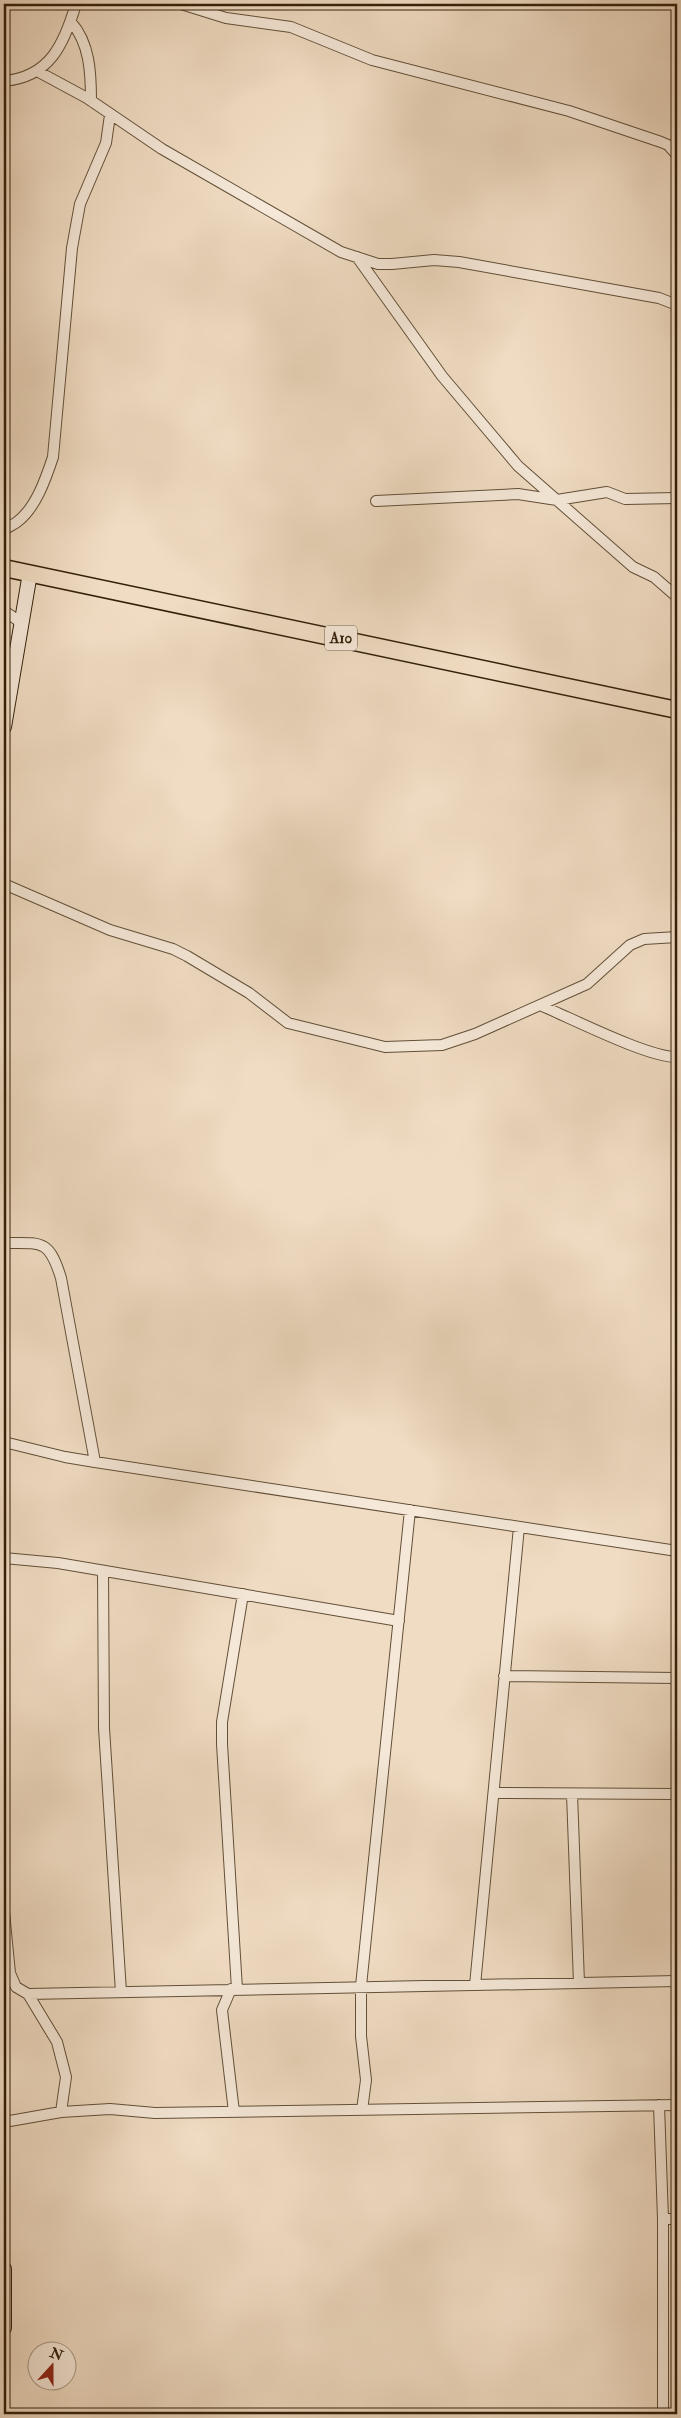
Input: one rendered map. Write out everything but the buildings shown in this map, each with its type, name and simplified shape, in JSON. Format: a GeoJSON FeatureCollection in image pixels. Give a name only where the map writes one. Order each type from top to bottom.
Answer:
{"type":"FeatureCollection","features":[{"type":"Feature","properties":{"kind":"main road","name":"A10"},"geometry":{"type":"LineString","coordinates":[[4,568],[677,710]]}},
{"type":"Feature","properties":{"kind":"street"},"geometry":{"type":"LineString","coordinates":[[4,82],[23,79],[46,64],[57,50],[71,22],[76,4]]}},
{"type":"Feature","properties":{"kind":"street"},"geometry":{"type":"LineString","coordinates":[[181,4],[226,18],[291,27],[372,60],[569,111],[661,142],[668,145],[677,155]]}},
{"type":"Feature","properties":{"kind":"street"},"geometry":{"type":"LineString","coordinates":[[71,22],[80,32],[90,66],[91,101]]}},
{"type":"Feature","properties":{"kind":"street"},"geometry":{"type":"LineString","coordinates":[[37,71],[91,101],[162,149],[341,252],[378,264],[424,260],[460,262],[658,298],[677,305]]}},
{"type":"Feature","properties":{"kind":"street"},"geometry":{"type":"LineString","coordinates":[[4,530],[18,522],[32,504],[43,484],[53,457],[72,248],[80,204],[106,143],[110,115]]}},
{"type":"Feature","properties":{"kind":"street"},"geometry":{"type":"LineString","coordinates":[[357,256],[442,376],[518,466],[633,566],[654,577],[677,598]]}},
{"type":"Feature","properties":{"kind":"street"},"geometry":{"type":"LineString","coordinates":[[376,501],[518,494],[557,500],[607,492],[625,499],[677,498]]}},
{"type":"Feature","properties":{"kind":"street"},"geometry":{"type":"LineString","coordinates":[[4,727],[30,573]]}},
{"type":"Feature","properties":{"kind":"street"},"geometry":{"type":"LineString","coordinates":[[4,612],[22,623]]}},
{"type":"Feature","properties":{"kind":"street"},"geometry":{"type":"LineString","coordinates":[[4,884],[110,930],[173,949],[249,993],[288,1023],[328,1031],[374,1045],[399,1048],[442,1045],[475,1034],[542,1006],[587,984],[630,945],[644,939],[677,937]]}},
{"type":"Feature","properties":{"kind":"street"},"geometry":{"type":"LineString","coordinates":[[542,1006],[634,1046],[677,1057]]}},
{"type":"Feature","properties":{"kind":"street"},"geometry":{"type":"LineString","coordinates":[[4,1243],[42,1245],[52,1253],[55,1259],[61,1278],[95,1462]]}},
{"type":"Feature","properties":{"kind":"street"},"geometry":{"type":"LineString","coordinates":[[4,1442],[65,1457],[95,1462],[677,1551]]}},
{"type":"Feature","properties":{"kind":"street"},"geometry":{"type":"LineString","coordinates":[[362,2110],[366,2080],[361,2036],[361,1986],[410,1510]]}},
{"type":"Feature","properties":{"kind":"street"},"geometry":{"type":"LineString","coordinates":[[475,1984],[519,1527]]}},
{"type":"Feature","properties":{"kind":"street"},"geometry":{"type":"LineString","coordinates":[[4,1558],[58,1563],[398,1621]]}},
{"type":"Feature","properties":{"kind":"street"},"geometry":{"type":"LineString","coordinates":[[103,1571],[104,1728],[121,1992]]}},
{"type":"Feature","properties":{"kind":"street"},"geometry":{"type":"LineString","coordinates":[[234,2112],[222,2010],[234,1989],[222,1722],[243,1594]]}},
{"type":"Feature","properties":{"kind":"street"},"geometry":{"type":"LineString","coordinates":[[504,1676],[677,1678]]}},
{"type":"Feature","properties":{"kind":"street"},"geometry":{"type":"LineString","coordinates":[[494,1793],[677,1794]]}},
{"type":"Feature","properties":{"kind":"street"},"geometry":{"type":"LineString","coordinates":[[572,1794],[579,1983]]}},
{"type":"Feature","properties":{"kind":"street"},"geometry":{"type":"LineString","coordinates":[[4,1912],[10,1973],[16,1987],[28,1994],[57,2042],[66,2077],[60,2112]]}},
{"type":"Feature","properties":{"kind":"street"},"geometry":{"type":"LineString","coordinates":[[28,1994],[677,1981]]}},
{"type":"Feature","properties":{"kind":"street"},"geometry":{"type":"LineString","coordinates":[[659,2105],[663,2219],[663,2414]]}},
{"type":"Feature","properties":{"kind":"street"},"geometry":{"type":"LineString","coordinates":[[4,2122],[60,2112],[110,2109],[154,2114],[677,2105]]}},
{"type":"Feature","properties":{"kind":"street"},"geometry":{"type":"LineString","coordinates":[[663,2219],[677,2219]]}},
{"type":"Feature","properties":{"kind":"street"},"geometry":{"type":"LineString","coordinates":[[4,2268],[4,2328]]}}]}
